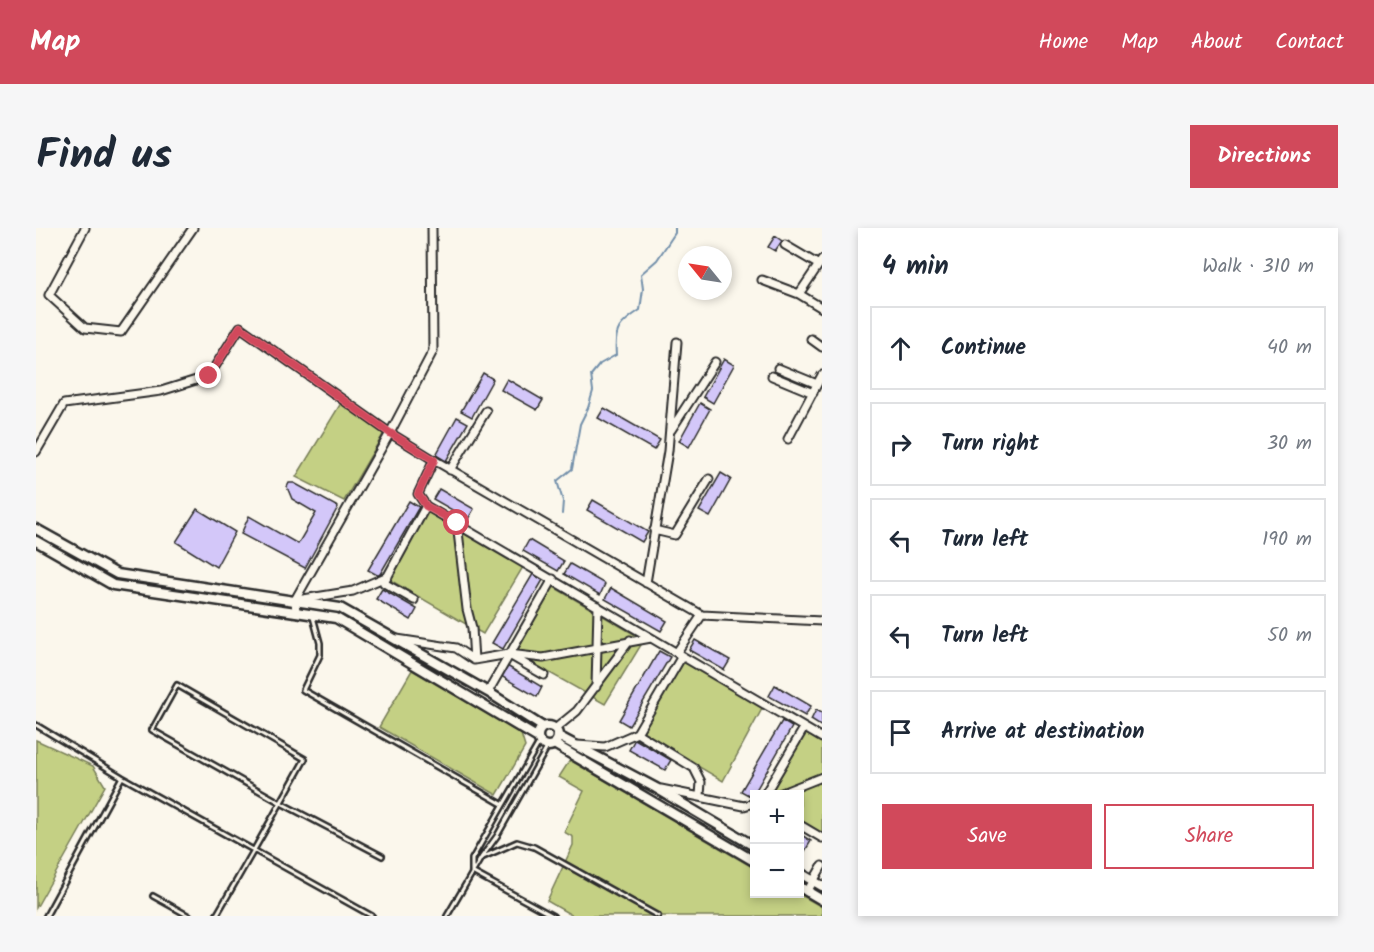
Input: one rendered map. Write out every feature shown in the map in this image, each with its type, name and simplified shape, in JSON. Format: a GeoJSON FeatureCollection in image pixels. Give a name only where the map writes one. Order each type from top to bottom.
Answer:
{"type":"FeatureCollection","features":[{"type":"Feature","properties":{"kind":"street"},"geometry":{"type":"LineString","coordinates":[[85,228],[49,295],[85,328],[122,332],[192,228]]}},
{"type":"Feature","properties":{"kind":"street"},"geometry":{"type":"LineString","coordinates":[[296,612],[295,600],[390,433],[433,351],[432,228]]}},
{"type":"Feature","properties":{"kind":"street"},"geometry":{"type":"LineString","coordinates":[[785,245],[821,262],[800,294]]}},
{"type":"Feature","properties":{"kind":"street"},"geometry":{"type":"LineString","coordinates":[[762,280],[800,294],[822,308]]}},
{"type":"Feature","properties":{"kind":"street"},"geometry":{"type":"LineString","coordinates":[[36,452],[64,404],[161,391],[209,376],[240,327],[390,433],[702,615],[822,621]]}},
{"type":"Feature","properties":{"kind":"street"},"geometry":{"type":"LineString","coordinates":[[811,339],[822,347]]}},
{"type":"Feature","properties":{"kind":"street"},"geometry":{"type":"LineString","coordinates":[[646,583],[669,432],[677,342]]}},
{"type":"Feature","properties":{"kind":"street"},"geometry":{"type":"LineString","coordinates":[[669,432],[715,362]]}},
{"type":"Feature","properties":{"kind":"street"},"geometry":{"type":"LineString","coordinates":[[778,368],[817,384]]}},
{"type":"Feature","properties":{"kind":"street"},"geometry":{"type":"LineString","coordinates":[[788,439],[822,375]]}},
{"type":"Feature","properties":{"kind":"street"},"geometry":{"type":"LineString","coordinates":[[772,376],[813,393]]}},
{"type":"Feature","properties":{"kind":"street"},"geometry":{"type":"LineString","coordinates":[[450,470],[486,411]]}},
{"type":"Feature","properties":{"kind":"street"},"geometry":{"type":"LineString","coordinates":[[434,460],[418,494],[426,506],[822,738]]}},
{"type":"Feature","properties":{"kind":"street"},"geometry":{"type":"LineString","coordinates":[[654,530],[675,535],[709,479]]}},
{"type":"Feature","properties":{"kind":"street"},"geometry":{"type":"LineString","coordinates":[[414,600],[384,583],[426,506]]}},
{"type":"Feature","properties":{"kind":"street"},"geometry":{"type":"LineString","coordinates":[[457,523],[467,609],[472,628],[474,660]]}},
{"type":"Feature","properties":{"kind":"street"},"geometry":{"type":"LineString","coordinates":[[36,529],[117,574],[340,608],[488,692],[543,727],[539,732],[549,739],[575,745],[605,747],[637,733],[702,615]]}},
{"type":"Feature","properties":{"kind":"street"},"geometry":{"type":"LineString","coordinates":[[36,541],[113,585],[336,618],[468,696],[549,739],[750,859]]}},
{"type":"Feature","properties":{"kind":"street"},"geometry":{"type":"LineString","coordinates":[[295,600],[353,591],[388,576]]}},
{"type":"Feature","properties":{"kind":"street"},"geometry":{"type":"LineString","coordinates":[[488,692],[553,579]]}},
{"type":"Feature","properties":{"kind":"street"},"geometry":{"type":"LineString","coordinates":[[596,687],[598,606]]}},
{"type":"Feature","properties":{"kind":"street"},"geometry":{"type":"LineString","coordinates":[[393,638],[456,648],[474,660],[509,654],[543,658],[630,640],[651,638]]}},
{"type":"Feature","properties":{"kind":"street"},"geometry":{"type":"LineString","coordinates":[[549,739],[577,711],[630,640]]}},
{"type":"Feature","properties":{"kind":"street"},"geometry":{"type":"LineString","coordinates":[[509,654],[544,675]]}},
{"type":"Feature","properties":{"kind":"street"},"geometry":{"type":"LineString","coordinates":[[468,696],[475,685]]}},
{"type":"Feature","properties":{"kind":"street"},"geometry":{"type":"LineString","coordinates":[[768,790],[804,728]]}},
{"type":"Feature","properties":{"kind":"street"},"geometry":{"type":"LineString","coordinates":[[637,733],[694,768],[701,782],[700,796]]}},
{"type":"Feature","properties":{"kind":"street"},"geometry":{"type":"LineString","coordinates":[[575,745],[656,788],[751,844]]}},
{"type":"Feature","properties":{"kind":"street"},"geometry":{"type":"LineString","coordinates":[[791,790],[822,777]]}},
{"type":"Feature","properties":{"kind":"street"},"geometry":{"type":"LineString","coordinates":[[656,788],[744,806],[750,804]]}},
{"type":"Feature","properties":{"kind":"street"},"geometry":{"type":"LineString","coordinates":[[804,827],[822,838]]}},
{"type":"Feature","properties":{"kind":"street"},"geometry":{"type":"LineString","coordinates":[[804,888],[813,881],[822,866]]}},
{"type":"Feature","properties":{"kind":"street"},"geometry":{"type":"LineString","coordinates":[[804,875],[822,886]]}},
{"type":"Feature","properties":{"kind":"street"},"geometry":{"type":"LineString","coordinates":[[804,890],[822,900]]}},
{"type":"Feature","properties":{"kind":"lane"},"geometry":{"type":"LineString","coordinates":[[312,615],[320,643],[320,656],[303,690],[502,804]]}},
{"type":"Feature","properties":{"kind":"lane"},"geometry":{"type":"LineString","coordinates":[[216,916],[255,849],[281,802],[304,759],[177,685],[152,730],[281,802],[382,856]]}},
{"type":"Feature","properties":{"kind":"lane"},"geometry":{"type":"LineString","coordinates":[[36,725],[122,777],[372,916]]}},
{"type":"Feature","properties":{"kind":"lane"},"geometry":{"type":"LineString","coordinates":[[472,872],[472,859],[502,804],[549,739]]}},
{"type":"Feature","properties":{"kind":"lane"},"geometry":{"type":"LineString","coordinates":[[447,916],[472,872],[497,836],[549,739]]}},
{"type":"Feature","properties":{"kind":"lane"},"geometry":{"type":"LineString","coordinates":[[46,916],[122,777]]}},
{"type":"Feature","properties":{"kind":"lane"},"geometry":{"type":"LineString","coordinates":[[481,858],[517,842],[534,847],[658,916]]}},
{"type":"Feature","properties":{"kind":"lane"},"geometry":{"type":"LineString","coordinates":[[472,872],[553,916]]}},
{"type":"Feature","properties":{"kind":"lane"},"geometry":{"type":"LineString","coordinates":[[153,896],[189,916]]}},
{"type":"Feature","properties":{"kind":"green space"},"geometry":{"type":"Polygon","coordinates":[[[341,403],[384,433],[344,501],[296,477],[341,403]]]}},
{"type":"Feature","properties":{"kind":"green space"},"geometry":{"type":"Polygon","coordinates":[[[428,511],[523,567],[483,634],[390,580],[428,511]]]}},
{"type":"Feature","properties":{"kind":"green space"},"geometry":{"type":"Polygon","coordinates":[[[552,586],[644,640],[605,704],[516,654],[552,586]]]}},
{"type":"Feature","properties":{"kind":"green space"},"geometry":{"type":"Polygon","coordinates":[[[682,661],[763,707],[723,781],[642,733],[682,661]]]}},
{"type":"Feature","properties":{"kind":"green space"},"geometry":{"type":"Polygon","coordinates":[[[412,670],[521,734],[525,747],[497,795],[379,727],[412,670]]]}},
{"type":"Feature","properties":{"kind":"green space"},"geometry":{"type":"Polygon","coordinates":[[[803,731],[822,742],[822,834],[804,823],[804,790],[771,790],[803,731]]]}},
{"type":"Feature","properties":{"kind":"green space"},"geometry":{"type":"Polygon","coordinates":[[[36,740],[93,766],[105,786],[36,908],[36,740]]]}},
{"type":"Feature","properties":{"kind":"green space"},"geometry":{"type":"Polygon","coordinates":[[[570,760],[750,866],[750,898],[804,897],[822,907],[822,916],[573,916],[547,901],[573,845],[573,837],[564,832],[584,791],[559,777],[570,760]]]}},
{"type":"Feature","properties":{"kind":"building"},"geometry":{"type":"Polygon","coordinates":[[[775,236],[782,241],[775,251],[768,247],[775,236]]]}},
{"type":"Feature","properties":{"kind":"building"},"geometry":{"type":"Polygon","coordinates":[[[724,359],[734,365],[713,403],[703,397],[724,359]]]}},
{"type":"Feature","properties":{"kind":"building"},"geometry":{"type":"Polygon","coordinates":[[[483,373],[493,379],[472,417],[461,411],[483,373]]]}},
{"type":"Feature","properties":{"kind":"building"},"geometry":{"type":"Polygon","coordinates":[[[507,379],[543,400],[537,410],[501,390],[507,379]]]}},
{"type":"Feature","properties":{"kind":"building"},"geometry":{"type":"Polygon","coordinates":[[[700,403],[710,409],[689,447],[679,441],[700,403]]]}},
{"type":"Feature","properties":{"kind":"building"},"geometry":{"type":"Polygon","coordinates":[[[604,408],[660,440],[654,450],[598,418],[604,408]]]}},
{"type":"Feature","properties":{"kind":"building"},"geometry":{"type":"Polygon","coordinates":[[[457,417],[468,423],[446,461],[436,455],[457,417]]]}},
{"type":"Feature","properties":{"kind":"building"},"geometry":{"type":"Polygon","coordinates":[[[721,473],[731,479],[710,517],[699,511],[721,473]]]}},
{"type":"Feature","properties":{"kind":"building"},"geometry":{"type":"Polygon","coordinates":[[[289,483],[294,483],[338,507],[305,568],[241,534],[249,516],[298,544],[316,513],[292,499],[287,487],[289,483]]]}},
{"type":"Feature","properties":{"kind":"building"},"geometry":{"type":"Polygon","coordinates":[[[439,489],[474,509],[468,519],[433,499],[439,489]]]}},
{"type":"Feature","properties":{"kind":"building"},"geometry":{"type":"Polygon","coordinates":[[[593,500],[648,532],[642,542],[587,510],[593,500]]]}},
{"type":"Feature","properties":{"kind":"building"},"geometry":{"type":"Polygon","coordinates":[[[409,501],[419,507],[379,576],[368,570],[409,501]]]}},
{"type":"Feature","properties":{"kind":"building"},"geometry":{"type":"Polygon","coordinates":[[[197,509],[235,532],[216,567],[176,542],[197,509]]]}},
{"type":"Feature","properties":{"kind":"building"},"geometry":{"type":"Polygon","coordinates":[[[529,540],[564,561],[558,571],[523,551],[529,540]]]}},
{"type":"Feature","properties":{"kind":"building"},"geometry":{"type":"Polygon","coordinates":[[[570,564],[605,584],[600,595],[564,574],[570,564]]]}},
{"type":"Feature","properties":{"kind":"building"},"geometry":{"type":"Polygon","coordinates":[[[533,574],[543,580],[503,649],[492,643],[533,574]]]}},
{"type":"Feature","properties":{"kind":"building"},"geometry":{"type":"Polygon","coordinates":[[[611,588],[667,621],[661,631],[605,599],[611,588]]]}},
{"type":"Feature","properties":{"kind":"building"},"geometry":{"type":"Polygon","coordinates":[[[382,589],[417,609],[411,620],[376,599],[382,589]]]}},
{"type":"Feature","properties":{"kind":"building"},"geometry":{"type":"Polygon","coordinates":[[[695,640],[730,660],[724,670],[689,650],[695,640]]]}},
{"type":"Feature","properties":{"kind":"building"},"geometry":{"type":"Polygon","coordinates":[[[659,651],[670,657],[629,726],[619,720],[659,651]]]}},
{"type":"Feature","properties":{"kind":"building"},"geometry":{"type":"Polygon","coordinates":[[[507,666],[542,687],[537,697],[501,676],[507,666]]]}},
{"type":"Feature","properties":{"kind":"building"},"geometry":{"type":"Polygon","coordinates":[[[775,685],[811,706],[805,716],[769,696],[775,685]]]}},
{"type":"Feature","properties":{"kind":"building"},"geometry":{"type":"Polygon","coordinates":[[[816,710],[822,713],[822,727],[811,720],[816,710]]]}},
{"type":"Feature","properties":{"kind":"building"},"geometry":{"type":"Polygon","coordinates":[[[782,721],[792,727],[756,790],[750,790],[750,796],[741,791],[782,721]]]}},
{"type":"Feature","properties":{"kind":"building"},"geometry":{"type":"Polygon","coordinates":[[[635,739],[671,760],[665,770],[629,750],[635,739]]]}},
{"type":"Feature","properties":{"kind":"building"},"geometry":{"type":"Polygon","coordinates":[[[804,837],[811,841],[804,850],[804,837]]]}},
{"type":"Feature","properties":{"kind":"waterway"},"geometry":{"type":"LineString","coordinates":[[562,514],[563,501],[557,481],[572,469],[580,424],[593,391],[591,375],[600,364],[616,355],[619,328],[640,310],[643,289],[641,274],[657,260],[675,233],[675,228]]}},
{"type":"Feature","properties":{"kind":"route"},"geometry":{"type":"LineString","coordinates":[[209,376],[240,327],[390,433],[434,460],[418,494],[426,506],[457,523]]}}]}
